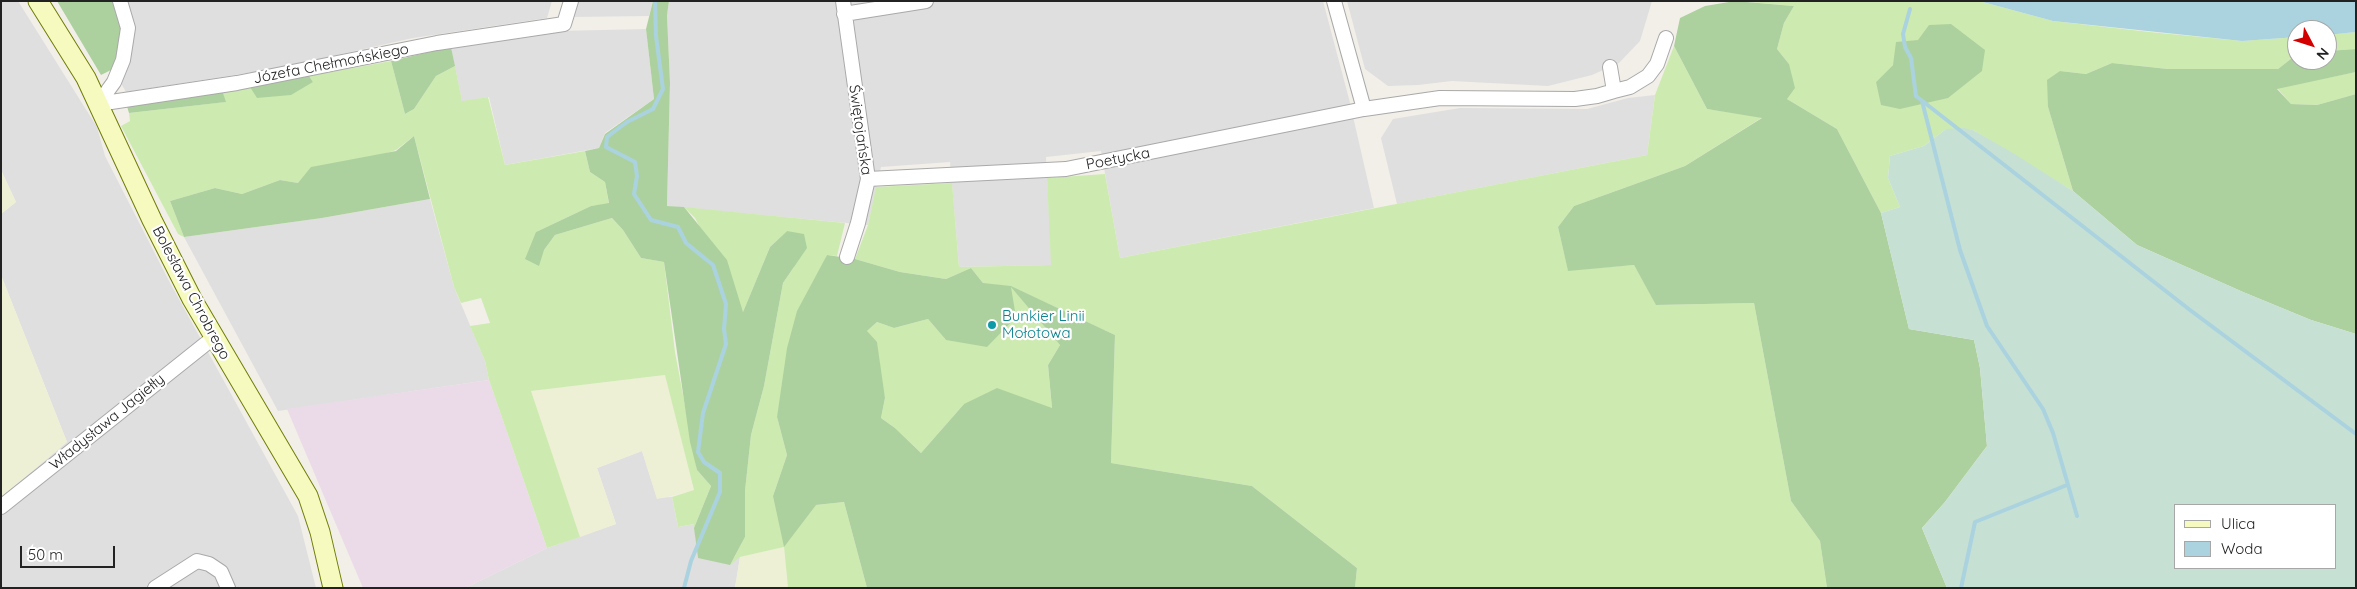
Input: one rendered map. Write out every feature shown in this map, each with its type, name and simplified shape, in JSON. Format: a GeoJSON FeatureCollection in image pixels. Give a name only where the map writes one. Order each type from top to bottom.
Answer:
{"type":"FeatureCollection","features":[{"type":"Feature","properties":{"kind":"street","name":"Bolesława Chrobrego"},"geometry":{"type":"LineString","coordinates":[[38,1],[86,78],[152,220],[213,338],[308,496],[320,532],[333,588]]}},
{"type":"Feature","properties":{"kind":"street"},"geometry":{"type":"LineString","coordinates":[[98,104],[114,82],[122,60],[128,28],[120,1]]}},
{"type":"Feature","properties":{"kind":"street","name":"Józefa Chełmońskiego"},"geometry":{"type":"LineString","coordinates":[[98,104],[237,82],[437,43],[564,24],[571,1]]}},
{"type":"Feature","properties":{"kind":"street"},"geometry":{"type":"LineString","coordinates":[[844,7],[926,1]]}},
{"type":"Feature","properties":{"kind":"street"},"geometry":{"type":"LineString","coordinates":[[1334,1],[1364,110]]}},
{"type":"Feature","properties":{"kind":"street","name":"Świętojańska"},"geometry":{"type":"LineString","coordinates":[[844,7],[868,179],[858,223],[847,257]]}},
{"type":"Feature","properties":{"kind":"street","name":"Poetycka"},"geometry":{"type":"LineString","coordinates":[[868,179],[1066,169],[1364,110],[1440,98],[1574,99],[1630,87],[1648,76],[1657,64],[1666,38]]}},
{"type":"Feature","properties":{"kind":"street"},"geometry":{"type":"LineString","coordinates":[[1610,67],[1614,91]]}},
{"type":"Feature","properties":{"kind":"street","name":"Władysława Jagiełły"},"geometry":{"type":"LineString","coordinates":[[1,507],[213,338]]}},
{"type":"Feature","properties":{"kind":"street"},"geometry":{"type":"LineString","coordinates":[[155,588],[197,560],[209,564],[221,572],[228,588]]}},
{"type":"Feature","properties":{"kind":"shaded area"},"geometry":{"type":"Polygon","coordinates":[[[1,1],[18,1],[97,127],[105,156],[169,281],[298,516],[316,588],[1,588],[1,497],[67,442],[1,275],[1,214],[16,202],[1,170],[1,1]]]}},
{"type":"Feature","properties":{"kind":"shaded area"},"geometry":{"type":"Polygon","coordinates":[[[112,1],[552,1],[547,18],[413,38],[279,68],[126,92],[113,69],[112,1]]]}},
{"type":"Feature","properties":{"kind":"shaded area"},"geometry":{"type":"Polygon","coordinates":[[[577,1],[653,1],[649,16],[572,17],[577,1]]]}},
{"type":"Feature","properties":{"kind":"shaded area"},"geometry":{"type":"Polygon","coordinates":[[[669,1],[1323,1],[1349,99],[1374,208],[1120,258],[1101,151],[1046,157],[1052,265],[959,267],[950,162],[881,167],[868,225],[667,206],[670,83],[667,14],[669,1]]]}},
{"type":"Feature","properties":{"kind":"shaded area"},"geometry":{"type":"Polygon","coordinates":[[[1347,1],[1652,1],[1640,41],[1619,63],[1592,75],[1548,86],[1452,81],[1388,86],[1365,69],[1347,1]]]}},
{"type":"Feature","properties":{"kind":"shaded area"},"geometry":{"type":"Polygon","coordinates":[[[646,29],[654,99],[605,133],[599,148],[505,165],[489,97],[462,102],[451,47],[558,31],[646,29]]]}},
{"type":"Feature","properties":{"kind":"shaded area"},"geometry":{"type":"Polygon","coordinates":[[[1655,95],[1647,155],[1397,204],[1381,138],[1393,119],[1460,108],[1587,109],[1628,98],[1655,95]]]}},
{"type":"Feature","properties":{"kind":"shaded area"},"geometry":{"type":"Polygon","coordinates":[[[430,199],[454,287],[485,361],[489,380],[278,411],[184,237],[322,218],[430,199]]]}},
{"type":"Feature","properties":{"kind":"shaded area"},"geometry":{"type":"Polygon","coordinates":[[[489,380],[547,548],[465,588],[363,588],[287,409],[489,380]]]}},
{"type":"Feature","properties":{"kind":"shaded area"},"geometry":{"type":"Polygon","coordinates":[[[642,451],[657,498],[672,497],[678,527],[694,524],[698,558],[740,557],[735,588],[465,588],[547,548],[616,524],[597,468],[642,451]]]}},
{"type":"Feature","properties":{"kind":"green space"},"geometry":{"type":"Polygon","coordinates":[[[57,1],[112,1],[121,20],[119,45],[113,69],[101,75],[57,1]]]}},
{"type":"Feature","properties":{"kind":"green space"},"geometry":{"type":"Polygon","coordinates":[[[653,1],[669,1],[667,15],[670,83],[667,206],[684,207],[727,260],[743,312],[770,247],[787,231],[804,234],[807,248],[783,283],[764,386],[751,435],[745,491],[745,537],[730,565],[698,558],[694,528],[711,486],[697,470],[690,442],[664,262],[641,258],[623,230],[612,218],[555,235],[544,250],[539,266],[525,259],[536,232],[591,206],[609,203],[605,182],[590,172],[585,151],[599,148],[605,134],[654,99],[646,29],[653,1]]]}},
{"type":"Feature","properties":{"kind":"green space"},"geometry":{"type":"Polygon","coordinates":[[[1735,1],[1794,6],[1784,23],[1777,49],[1789,64],[1795,88],[1787,99],[1837,129],[1881,213],[1909,329],[1974,340],[1980,368],[1987,446],[1945,502],[1922,528],[1947,588],[1827,588],[1820,541],[1791,501],[1754,303],[1656,305],[1634,265],[1568,271],[1558,227],[1574,206],[1685,166],[1762,118],[1707,109],[1674,46],[1680,18],[1705,6],[1735,1]]]}},
{"type":"Feature","properties":{"kind":"green space"},"geometry":{"type":"Polygon","coordinates":[[[1739,1],[1979,1],[2053,21],[2242,41],[2287,38],[2287,62],[2278,69],[2168,69],[2112,63],[2086,74],[2060,71],[2048,107],[2073,191],[1973,130],[1946,129],[1924,146],[1890,156],[1888,178],[1900,207],[1881,213],[1837,129],[1787,99],[1789,64],[1777,49],[1784,23],[1794,6],[1739,1]],[[1918,40],[1876,82],[1984,50],[1971,41],[1918,40]]]}},
{"type":"Feature","properties":{"kind":"green space"},"geometry":{"type":"Polygon","coordinates":[[[1951,24],[1985,50],[1982,71],[1948,98],[1900,109],[1881,105],[1876,82],[1893,65],[1896,42],[1918,40],[1929,25],[1951,24]]]}},
{"type":"Feature","properties":{"kind":"green space"},"geometry":{"type":"Polygon","coordinates":[[[2356,32],[2356,49],[2337,50],[2337,34],[2356,32]]]}},
{"type":"Feature","properties":{"kind":"green space"},"geometry":{"type":"Polygon","coordinates":[[[1674,46],[1707,109],[1763,117],[1685,166],[1574,206],[1558,227],[1568,270],[1634,265],[1657,305],[1754,303],[1791,501],[1820,541],[1827,588],[1355,588],[1357,568],[1252,486],[1111,463],[1115,335],[1012,287],[1060,345],[1048,365],[1052,409],[964,404],[921,453],[895,428],[881,418],[885,398],[867,331],[877,322],[894,328],[928,319],[946,340],[983,283],[971,268],[946,279],[900,272],[855,259],[868,225],[876,187],[952,183],[959,267],[1051,265],[1047,178],[1105,174],[1120,258],[1647,155],[1655,95],[1674,46]]]}},
{"type":"Feature","properties":{"kind":"green space"},"geometry":{"type":"Polygon","coordinates":[[[451,47],[455,66],[436,76],[414,109],[405,114],[391,61],[451,47]]]}},
{"type":"Feature","properties":{"kind":"green space"},"geometry":{"type":"Polygon","coordinates":[[[2356,49],[2356,72],[2277,89],[2291,104],[2317,105],[2356,94],[2356,334],[2311,320],[2137,245],[2073,191],[2048,107],[2047,80],[2060,71],[2086,74],[2112,63],[2168,69],[2278,69],[2287,62],[2287,70],[2337,70],[2337,50],[2356,49]]]}},
{"type":"Feature","properties":{"kind":"green space"},"geometry":{"type":"Polygon","coordinates":[[[391,61],[405,114],[414,109],[436,76],[455,66],[462,101],[488,97],[505,165],[585,151],[590,172],[605,182],[609,204],[591,206],[536,232],[544,250],[555,235],[612,218],[623,230],[641,258],[664,262],[675,352],[697,470],[711,486],[694,528],[694,524],[678,527],[672,497],[694,490],[665,375],[531,391],[580,537],[547,548],[489,380],[485,361],[470,326],[490,323],[481,298],[461,303],[454,287],[414,136],[396,150],[298,183],[280,180],[242,194],[215,188],[170,201],[184,237],[178,234],[121,126],[130,121],[129,113],[225,102],[222,90],[313,82],[309,76],[391,61]]]}},
{"type":"Feature","properties":{"kind":"green space"},"geometry":{"type":"Polygon","coordinates":[[[2356,72],[2356,94],[2317,105],[2291,104],[2277,88],[2356,72]]]}},
{"type":"Feature","properties":{"kind":"green space"},"geometry":{"type":"Polygon","coordinates":[[[309,76],[313,82],[291,95],[257,98],[250,87],[309,76]]]}},
{"type":"Feature","properties":{"kind":"green space"},"geometry":{"type":"Polygon","coordinates":[[[222,90],[226,102],[129,113],[126,103],[222,90]]]}},
{"type":"Feature","properties":{"kind":"green space"},"geometry":{"type":"Polygon","coordinates":[[[1964,128],[1973,130],[2073,191],[2137,245],[2311,320],[2356,334],[2356,588],[1947,588],[1922,528],[1945,502],[1987,446],[1980,368],[1974,340],[1909,329],[1881,213],[1900,207],[1888,178],[1890,156],[1924,146],[1946,129],[1964,128]]]}},
{"type":"Feature","properties":{"kind":"green space"},"geometry":{"type":"Polygon","coordinates":[[[414,136],[430,199],[322,218],[184,237],[170,201],[215,188],[242,194],[280,180],[298,183],[311,167],[396,151],[414,136]]]}},
{"type":"Feature","properties":{"kind":"green space"},"geometry":{"type":"Polygon","coordinates":[[[1,170],[16,202],[1,214],[1,170]]]}},
{"type":"Feature","properties":{"kind":"green space"},"geometry":{"type":"Polygon","coordinates":[[[684,207],[845,223],[837,256],[827,255],[777,417],[787,455],[773,496],[816,505],[844,502],[867,588],[788,588],[784,547],[740,557],[730,565],[745,537],[745,491],[751,435],[764,386],[783,283],[794,267],[787,231],[770,247],[743,312],[695,218],[684,207]]]}},
{"type":"Feature","properties":{"kind":"green space"},"geometry":{"type":"Polygon","coordinates":[[[827,255],[855,259],[900,272],[946,279],[971,268],[983,283],[1011,286],[1115,335],[1111,463],[1252,486],[1357,568],[1355,588],[867,588],[844,502],[816,505],[784,547],[773,496],[787,455],[777,417],[787,348],[797,311],[827,255]],[[1011,287],[1016,317],[987,347],[946,340],[928,319],[894,328],[877,322],[867,331],[877,342],[885,398],[881,418],[895,428],[921,453],[964,404],[997,388],[1052,408],[1048,365],[1060,345],[1011,287]]]}},
{"type":"Feature","properties":{"kind":"green space"},"geometry":{"type":"Polygon","coordinates":[[[1,275],[67,442],[1,497],[1,275]]]}},
{"type":"Feature","properties":{"kind":"green space"},"geometry":{"type":"Polygon","coordinates":[[[666,375],[694,491],[657,499],[642,451],[597,468],[616,524],[580,537],[530,391],[666,375]]]}},
{"type":"Feature","properties":{"kind":"green space"},"geometry":{"type":"Polygon","coordinates":[[[784,547],[788,588],[735,588],[740,557],[784,547]]]}},
{"type":"Feature","properties":{"kind":"water"},"geometry":{"type":"Polygon","coordinates":[[[1979,1],[2356,1],[2356,32],[2337,34],[2337,20],[2287,20],[2287,38],[2242,41],[2053,21],[1979,1]]]}},
{"type":"Feature","properties":{"kind":"waterway"},"geometry":{"type":"LineString","coordinates":[[655,1],[656,36],[663,89],[653,109],[627,122],[607,137],[606,147],[635,162],[637,176],[634,194],[651,220],[678,227],[686,243],[713,265],[726,304],[724,329],[726,344],[703,413],[698,452],[704,462],[720,473],[720,492],[691,561],[684,588]]}},
{"type":"Feature","properties":{"kind":"waterway"},"geometry":{"type":"LineString","coordinates":[[1910,9],[1903,34],[1905,47],[1911,58],[1916,96],[2190,310],[2356,434]]}},
{"type":"Feature","properties":{"kind":"waterway"},"geometry":{"type":"LineString","coordinates":[[1922,101],[1960,250],[1987,326],[2043,409],[2053,433],[2077,516]]}},
{"type":"Feature","properties":{"kind":"waterway"},"geometry":{"type":"LineString","coordinates":[[1961,588],[1975,522],[2067,485]]}},
{"type":"Feature","properties":{"kind":"place","name":"Bunkier Linii Mołotowa"},"geometry":{"type":"Point","coordinates":[992,325]}}]}
